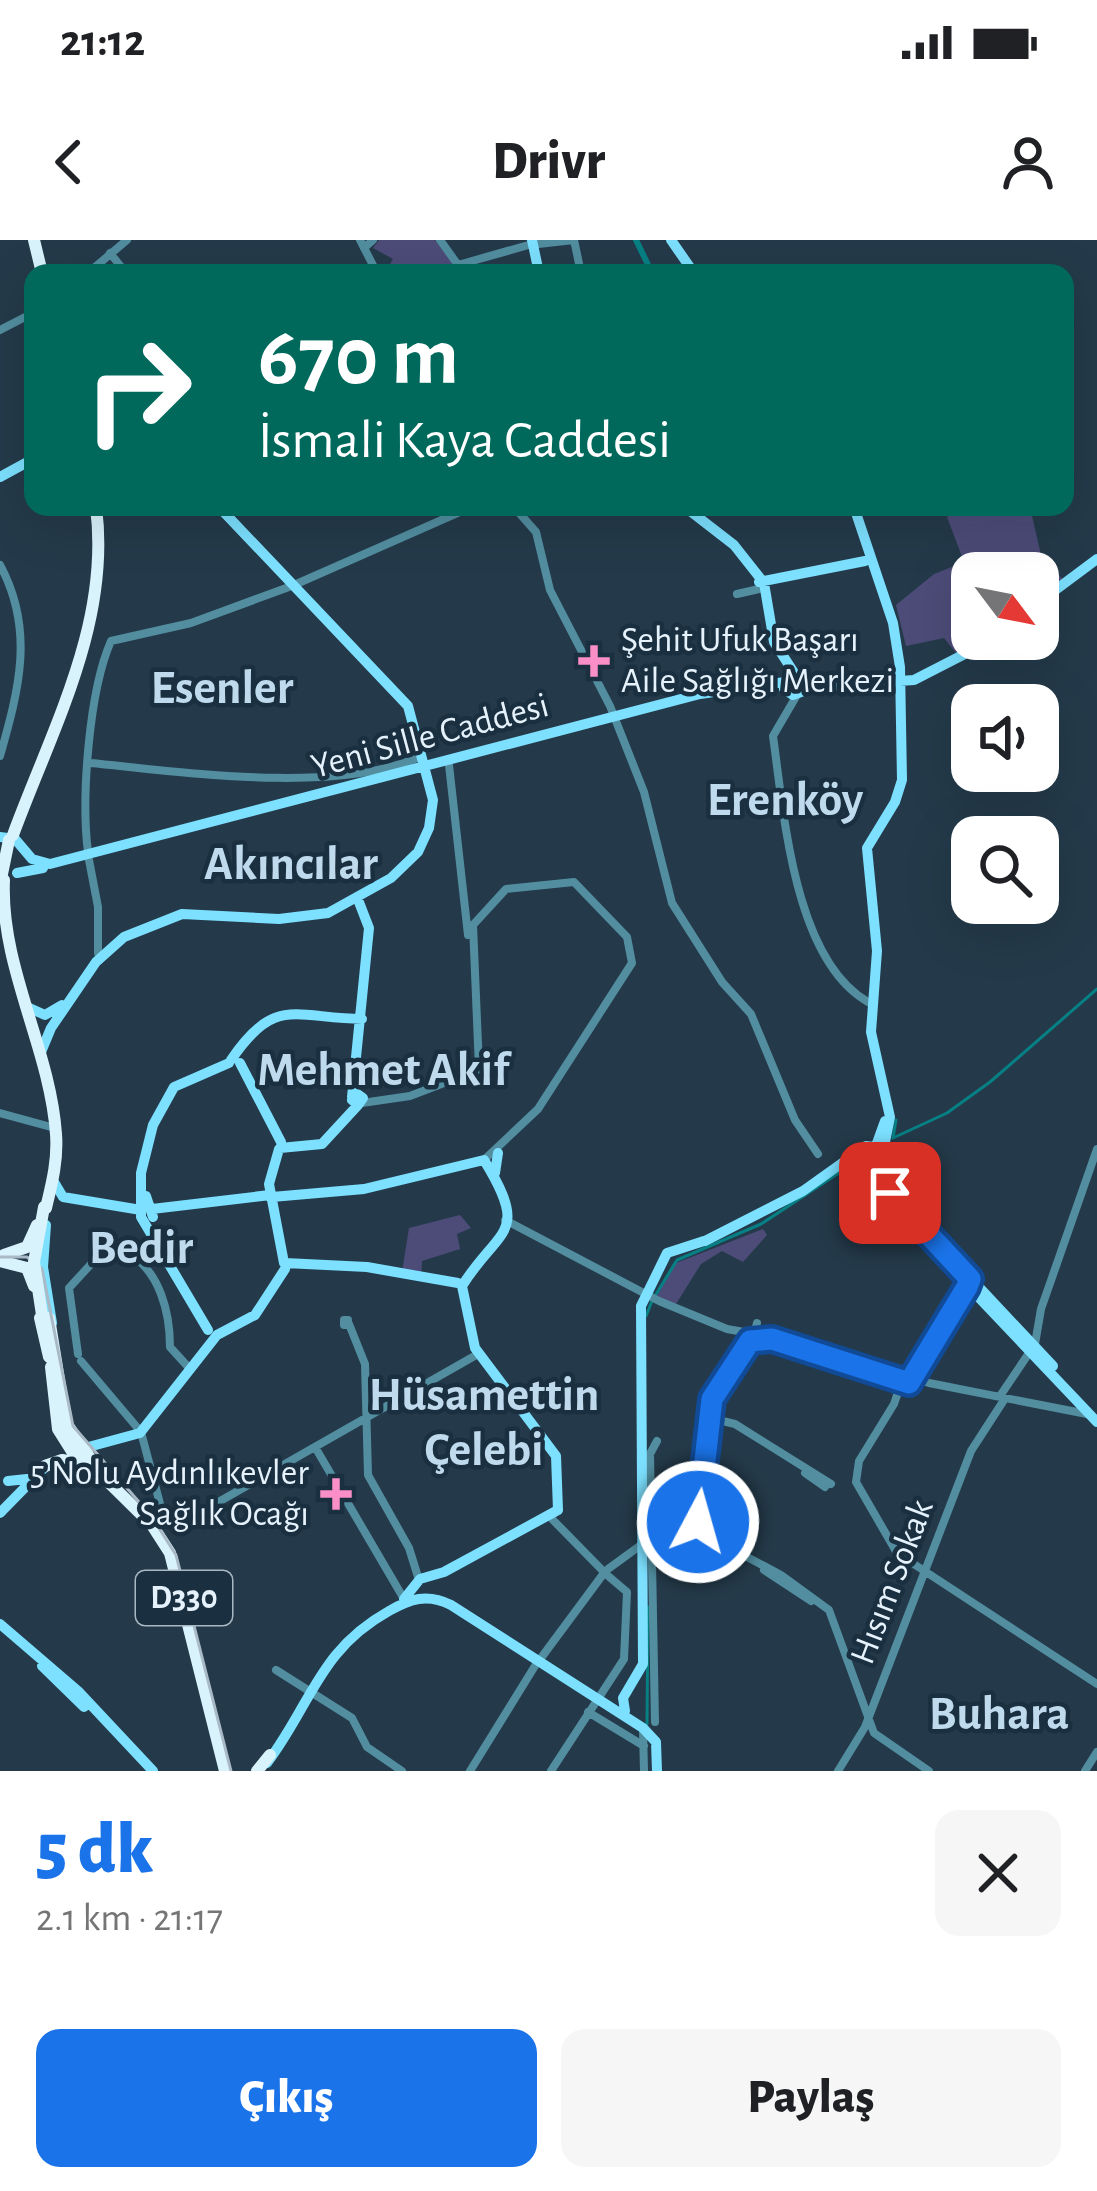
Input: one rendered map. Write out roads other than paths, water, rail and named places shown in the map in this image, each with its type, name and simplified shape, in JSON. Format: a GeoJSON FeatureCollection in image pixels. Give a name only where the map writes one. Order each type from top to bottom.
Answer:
{"type":"FeatureCollection","features":[{"type":"Feature","properties":{"kind":"highway"},"geometry":{"type":"LineString","coordinates":[[45,1464],[68,1460],[76,1448],[37,1270],[51,1208],[51,1178],[45,1120],[14,968],[6,876],[11,826],[41,757],[85,622],[95,516]]}},
{"type":"Feature","properties":{"kind":"highway"},"geometry":{"type":"LineString","coordinates":[[0,925],[56,1134],[38,1254]]}},
{"type":"Feature","properties":{"kind":"highway"},"geometry":{"type":"LineString","coordinates":[[38,1254],[51,1208]]}},
{"type":"Feature","properties":{"kind":"highway"},"geometry":{"type":"LineString","coordinates":[[2,1256],[24,1249],[38,1254]]}},
{"type":"Feature","properties":{"kind":"highway"},"geometry":{"type":"LineString","coordinates":[[2,1256],[32,1275],[76,1448]]}},
{"type":"Feature","properties":{"kind":"highway"},"geometry":{"type":"LineString","coordinates":[[48,1328],[51,1361]]}},
{"type":"Feature","properties":{"kind":"highway"},"geometry":{"type":"LineString","coordinates":[[45,1464],[57,1448],[76,1448]]}},
{"type":"Feature","properties":{"kind":"highway","name":"D330"},"geometry":{"type":"LineString","coordinates":[[76,1448],[156,1520],[178,1574],[220,1770]]}},
{"type":"Feature","properties":{"kind":"main road"},"geometry":{"type":"LineString","coordinates":[[225,516],[403,698],[430,799]]}},
{"type":"Feature","properties":{"kind":"main road"},"geometry":{"type":"LineString","coordinates":[[695,516],[734,544],[761,586],[772,644],[792,686]]}},
{"type":"Feature","properties":{"kind":"main road"},"geometry":{"type":"LineString","coordinates":[[853,516],[888,628],[898,679],[897,775],[863,851],[874,960],[868,1036],[885,1107],[877,1153],[884,1197],[1093,1413]]}},
{"type":"Feature","properties":{"kind":"main road"},"geometry":{"type":"LineString","coordinates":[[853,516],[893,622],[898,679],[901,786],[867,848],[877,951],[871,1032],[890,1117],[877,1153]]}},
{"type":"Feature","properties":{"kind":"main road"},"geometry":{"type":"LineString","coordinates":[[1059,589],[1097,561]]}},
{"type":"Feature","properties":{"kind":"main road"},"geometry":{"type":"LineString","coordinates":[[761,586],[866,563]]}},
{"type":"Feature","properties":{"kind":"main road","name":"Yeni Sille Caddesi"},"geometry":{"type":"LineString","coordinates":[[6,876],[405,776],[423,763],[445,765],[700,694],[898,679],[951,660]]}},
{"type":"Feature","properties":{"kind":"main road"},"geometry":{"type":"LineString","coordinates":[[423,763],[445,765]]}},
{"type":"Feature","properties":{"kind":"main road"},"geometry":{"type":"LineString","coordinates":[[54,1018],[106,951],[168,917],[292,919],[360,900],[424,843],[434,778],[445,765]]}},
{"type":"Feature","properties":{"kind":"main road"},"geometry":{"type":"LineString","coordinates":[[405,776],[418,782],[430,799]]}},
{"type":"Feature","properties":{"kind":"main road","name":"Yeni Sille Caddesi"},"geometry":{"type":"LineString","coordinates":[[11,840],[41,864],[88,856]]}},
{"type":"Feature","properties":{"kind":"main road"},"geometry":{"type":"LineString","coordinates":[[39,1059],[54,1018],[98,953],[135,926],[167,912],[303,914],[360,900]]}},
{"type":"Feature","properties":{"kind":"main road"},"geometry":{"type":"LineString","coordinates":[[357,1099],[371,933],[360,900]]}},
{"type":"Feature","properties":{"kind":"main road"},"geometry":{"type":"LineString","coordinates":[[25,1006],[54,1018]]}},
{"type":"Feature","properties":{"kind":"main road"},"geometry":{"type":"LineString","coordinates":[[214,1329],[147,1213],[145,1147],[169,1093],[234,1064],[268,1017],[361,1017]]}},
{"type":"Feature","properties":{"kind":"main road"},"geometry":{"type":"LineString","coordinates":[[278,1145],[320,1141],[357,1099],[361,1017]]}},
{"type":"Feature","properties":{"kind":"main road"},"geometry":{"type":"LineString","coordinates":[[138,1432],[214,1329],[255,1311],[284,1265],[266,1201],[278,1145],[234,1064]]}},
{"type":"Feature","properties":{"kind":"main road"},"geometry":{"type":"LineString","coordinates":[[494,1179],[500,1149]]}},
{"type":"Feature","properties":{"kind":"main road"},"geometry":{"type":"LineString","coordinates":[[620,1708],[643,1649],[645,1296],[678,1251],[803,1191],[853,1153],[877,1153]]}},
{"type":"Feature","properties":{"kind":"main road"},"geometry":{"type":"LineString","coordinates":[[51,1208],[147,1213],[266,1201],[375,1189],[467,1170],[484,1162]]}},
{"type":"Feature","properties":{"kind":"main road"},"geometry":{"type":"LineString","coordinates":[[375,1189],[484,1162]]}},
{"type":"Feature","properties":{"kind":"main road"},"geometry":{"type":"LineString","coordinates":[[458,1287],[500,1244],[505,1220],[508,1204],[484,1162]]}},
{"type":"Feature","properties":{"kind":"main road"},"geometry":{"type":"LineString","coordinates":[[467,1170],[494,1179]]}},
{"type":"Feature","properties":{"kind":"main road"},"geometry":{"type":"LineString","coordinates":[[2,1256],[38,1254],[48,1328]]}},
{"type":"Feature","properties":{"kind":"main road"},"geometry":{"type":"LineString","coordinates":[[284,1265],[372,1271],[458,1287]]}},
{"type":"Feature","properties":{"kind":"main road"},"geometry":{"type":"LineString","coordinates":[[264,1765],[343,1633],[553,1514],[556,1456],[474,1354],[458,1287]]}},
{"type":"Feature","properties":{"kind":"main road"},"geometry":{"type":"LineString","coordinates":[[972,1288],[1093,1413]]}},
{"type":"Feature","properties":{"kind":"main road"},"geometry":{"type":"LineString","coordinates":[[2,1508],[26,1490],[45,1464],[76,1448],[138,1432],[190,1369],[214,1329]]}},
{"type":"Feature","properties":{"kind":"main road"},"geometry":{"type":"LineString","coordinates":[[2,1508],[8,1482],[26,1490]]}},
{"type":"Feature","properties":{"kind":"main road"},"geometry":{"type":"LineString","coordinates":[[427,1586],[649,1725],[656,1742],[658,1771]]}},
{"type":"Feature","properties":{"kind":"main road"},"geometry":{"type":"LineString","coordinates":[[310,1690],[349,1635],[427,1586]]}},
{"type":"Feature","properties":{"kind":"main road"},"geometry":{"type":"LineString","coordinates":[[0,1626],[151,1771]]}},
{"type":"Feature","properties":{"kind":"main road"},"geometry":{"type":"LineString","coordinates":[[74,1694],[151,1771]]}},
{"type":"Feature","properties":{"kind":"main road"},"geometry":{"type":"LineString","coordinates":[[598,1697],[657,1737],[658,1771]]}},
{"type":"Feature","properties":{"kind":"street"},"geometry":{"type":"LineString","coordinates":[[100,264],[129,240]]}},
{"type":"Feature","properties":{"kind":"street"},"geometry":{"type":"LineString","coordinates":[[362,244],[373,240]]}},
{"type":"Feature","properties":{"kind":"street"},"geometry":{"type":"LineString","coordinates":[[462,264],[574,240],[579,264]]}},
{"type":"Feature","properties":{"kind":"street"},"geometry":{"type":"LineString","coordinates":[[111,254],[118,264]]}},
{"type":"Feature","properties":{"kind":"street"},"geometry":{"type":"LineString","coordinates":[[98,953],[98,910],[88,856],[91,763],[97,697],[110,644],[148,629],[191,622],[292,586],[451,516]]}},
{"type":"Feature","properties":{"kind":"street"},"geometry":{"type":"LineString","coordinates":[[522,516],[536,532],[550,590],[616,718],[646,798],[672,903],[722,982],[751,1014],[773,1074],[818,1154]]}},
{"type":"Feature","properties":{"kind":"street"},"geometry":{"type":"LineString","coordinates":[[0,565],[15,595],[25,646],[0,756]]}},
{"type":"Feature","properties":{"kind":"street"},"geometry":{"type":"LineString","coordinates":[[739,594],[761,586]]}},
{"type":"Feature","properties":{"kind":"street"},"geometry":{"type":"LineString","coordinates":[[792,686],[773,736],[803,903],[832,974],[868,1002]]}},
{"type":"Feature","properties":{"kind":"street"},"geometry":{"type":"LineString","coordinates":[[91,763],[247,777],[331,778],[423,763]]}},
{"type":"Feature","properties":{"kind":"street"},"geometry":{"type":"LineString","coordinates":[[445,765],[469,934],[478,1068]]}},
{"type":"Feature","properties":{"kind":"street"},"geometry":{"type":"LineString","coordinates":[[469,934],[474,919],[504,888],[564,878],[587,890],[636,950],[629,973],[538,1112],[484,1162]]}},
{"type":"Feature","properties":{"kind":"street"},"geometry":{"type":"LineString","coordinates":[[339,1019],[353,1026],[357,1036]]}},
{"type":"Feature","properties":{"kind":"street"},"geometry":{"type":"LineString","coordinates":[[357,1099],[399,1097],[509,1058]]}},
{"type":"Feature","properties":{"kind":"street"},"geometry":{"type":"LineString","coordinates":[[0,1113],[45,1120]]}},
{"type":"Feature","properties":{"kind":"street"},"geometry":{"type":"LineString","coordinates":[[1000,1399],[1032,1349],[1041,1309],[1097,1149]]}},
{"type":"Feature","properties":{"kind":"street"},"geometry":{"type":"LineString","coordinates":[[505,1220],[645,1296],[727,1329],[908,1378],[1093,1413]]}},
{"type":"Feature","properties":{"kind":"street"},"geometry":{"type":"LineString","coordinates":[[190,1369],[170,1347],[170,1315],[138,1259],[128,1253],[92,1263],[71,1285],[79,1358],[138,1432],[156,1520],[178,1525],[474,1354]]}},
{"type":"Feature","properties":{"kind":"street"},"geometry":{"type":"LineString","coordinates":[[972,1288],[908,1378],[855,1474],[897,1553],[1097,1682]]}},
{"type":"Feature","properties":{"kind":"street"},"geometry":{"type":"LineString","coordinates":[[645,1296],[750,1335],[908,1378]]}},
{"type":"Feature","properties":{"kind":"street"},"geometry":{"type":"LineString","coordinates":[[346,1324],[365,1364],[368,1475],[427,1586]]}},
{"type":"Feature","properties":{"kind":"street"},"geometry":{"type":"LineString","coordinates":[[694,1523],[715,1392],[750,1335]]}},
{"type":"Feature","properties":{"kind":"street"},"geometry":{"type":"LineString","coordinates":[[892,1376],[899,1381],[899,1394]]}},
{"type":"Feature","properties":{"kind":"street"},"geometry":{"type":"LineString","coordinates":[[908,1378],[857,1473],[895,1548],[926,1571]]}},
{"type":"Feature","properties":{"kind":"street","name":"Hısım Sokak"},"geometry":{"type":"LineString","coordinates":[[838,1771],[868,1723],[970,1451],[1000,1399]]}},
{"type":"Feature","properties":{"kind":"street"},"geometry":{"type":"LineString","coordinates":[[710,1420],[735,1424],[828,1485]]}},
{"type":"Feature","properties":{"kind":"street"},"geometry":{"type":"LineString","coordinates":[[644,1771],[649,1725],[650,1454],[657,1441]]}},
{"type":"Feature","properties":{"kind":"street"},"geometry":{"type":"LineString","coordinates":[[315,1447],[404,1599]]}},
{"type":"Feature","properties":{"kind":"street"},"geometry":{"type":"LineString","coordinates":[[470,1771],[540,1659],[606,1573],[683,1512],[703,1480]]}},
{"type":"Feature","properties":{"kind":"street"},"geometry":{"type":"LineString","coordinates":[[683,1512],[693,1510],[694,1523]]}},
{"type":"Feature","properties":{"kind":"street"},"geometry":{"type":"LineString","coordinates":[[683,1512],[713,1538],[832,1615],[868,1723],[880,1741]]}},
{"type":"Feature","properties":{"kind":"street"},"geometry":{"type":"LineString","coordinates":[[551,1771],[627,1649],[627,1592],[564,1531],[553,1514]]}},
{"type":"Feature","properties":{"kind":"street"},"geometry":{"type":"LineString","coordinates":[[647,1542],[694,1523]]}},
{"type":"Feature","properties":{"kind":"street"},"geometry":{"type":"LineString","coordinates":[[276,1670],[352,1718],[367,1747],[402,1771]]}},
{"type":"Feature","properties":{"kind":"street"},"geometry":{"type":"LineString","coordinates":[[588,1712],[644,1746]]}},
{"type":"Feature","properties":{"kind":"street"},"geometry":{"type":"LineString","coordinates":[[858,1740],[869,1736],[929,1771]]}},
{"type":"Feature","properties":{"kind":"street"},"geometry":{"type":"LineString","coordinates":[[1085,1771],[1097,1752]]}},
{"type":"Feature","properties":{"kind":"waterway"},"geometry":{"type":"LineString","coordinates":[[636,240],[648,264]]}},
{"type":"Feature","properties":{"kind":"waterway"},"geometry":{"type":"LineString","coordinates":[[896,1120],[893,1138],[947,1113],[1097,989]]}},
{"type":"Feature","properties":{"kind":"waterway"},"geometry":{"type":"LineString","coordinates":[[655,1296],[677,1260],[761,1224],[863,1157]]}},
{"type":"Feature","properties":{"kind":"waterway"},"geometry":{"type":"LineString","coordinates":[[646,1316],[652,1301]]}},
{"type":"Feature","properties":{"kind":"waterway"},"geometry":{"type":"LineString","coordinates":[[647,1724],[648,1607]]}},
{"type":"Feature","properties":{"kind":"tram line"},"geometry":{"type":"LineString","coordinates":[[0,1257],[27,1257],[42,1269],[73,1426],[152,1517],[176,1555],[231,1771]]}},
{"type":"Feature","properties":{"kind":"place","name":"Şehit Ufuk Başarı Aile Sağlığı Merkezi"},"geometry":{"type":"Point","coordinates":[594,661]}},
{"type":"Feature","properties":{"kind":"place","name":"5 Nolu Aydınlıkevler Sağlık Ocağı"},"geometry":{"type":"Point","coordinates":[336,1494]}},
{"type":"Feature","properties":{"kind":"district","name":"Esenler"},"geometry":{"type":"Point","coordinates":[222,689]}},
{"type":"Feature","properties":{"kind":"district","name":"Erenköy"},"geometry":{"type":"Point","coordinates":[785,801]}},
{"type":"Feature","properties":{"kind":"district","name":"Akıncılar"},"geometry":{"type":"Point","coordinates":[291,865]}},
{"type":"Feature","properties":{"kind":"district","name":"Mehmet Akif"},"geometry":{"type":"Point","coordinates":[383,1071]}},
{"type":"Feature","properties":{"kind":"district","name":"Bedir"},"geometry":{"type":"Point","coordinates":[141,1249]}},
{"type":"Feature","properties":{"kind":"district","name":"Hüsamettin Çelebi"},"geometry":{"type":"Point","coordinates":[484,1424]}},
{"type":"Feature","properties":{"kind":"district","name":"Buhara"},"geometry":{"type":"Point","coordinates":[999,1715]}}]}
